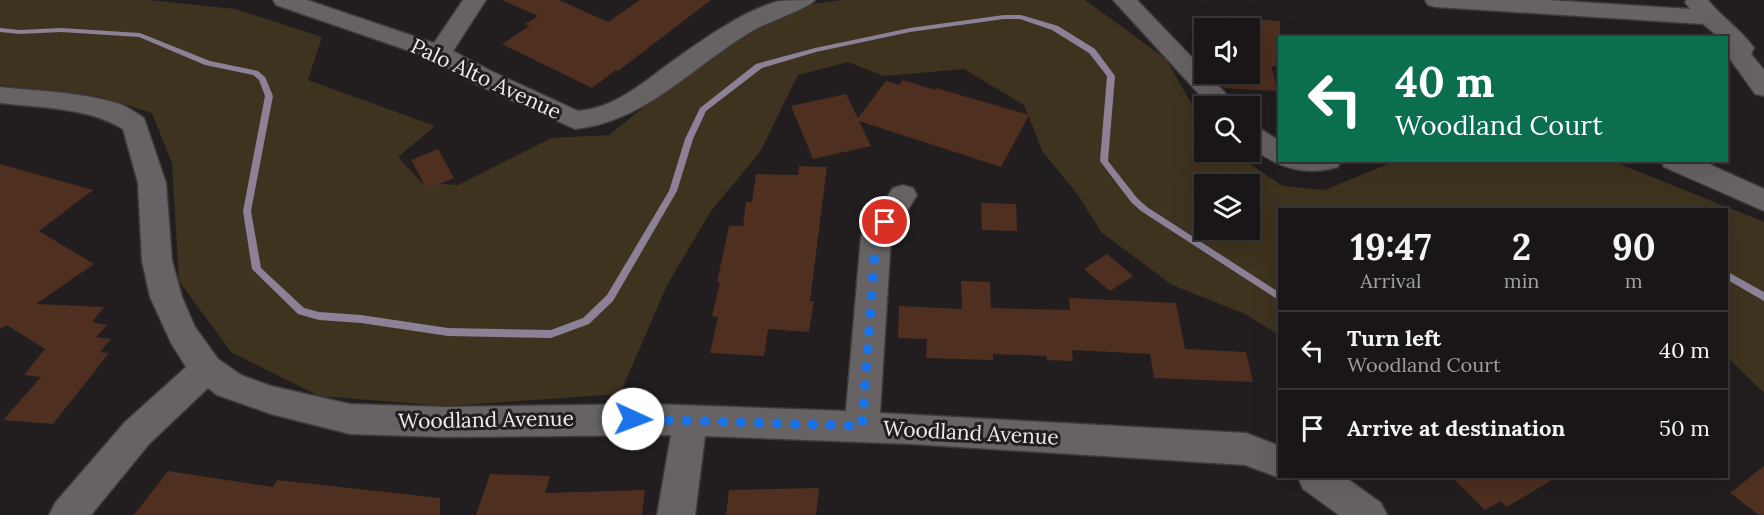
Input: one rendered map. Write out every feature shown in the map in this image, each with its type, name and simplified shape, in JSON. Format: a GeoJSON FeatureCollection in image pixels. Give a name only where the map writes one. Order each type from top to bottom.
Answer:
{"type":"FeatureCollection","features":[{"type":"Feature","properties":{"kind":"street","name":"Palo Alto Avenue"},"geometry":{"type":"LineString","coordinates":[[284,0],[439,52],[482,77],[575,120],[592,120],[622,110],[691,60],[750,24],[804,0]]}},
{"type":"Feature","properties":{"kind":"street"},"geometry":{"type":"LineString","coordinates":[[439,52],[475,0]]}},
{"type":"Feature","properties":{"kind":"street"},"geometry":{"type":"LineString","coordinates":[[1124,0],[1215,96]]}},
{"type":"Feature","properties":{"kind":"street"},"geometry":{"type":"LineString","coordinates":[[1436,0],[1706,18],[1722,25],[1742,48],[1733,51]]}},
{"type":"Feature","properties":{"kind":"street"},"geometry":{"type":"LineString","coordinates":[[1733,51],[1764,52]]}},
{"type":"Feature","properties":{"kind":"street"},"geometry":{"type":"LineString","coordinates":[[1733,51],[1764,88]]}},
{"type":"Feature","properties":{"kind":"street","name":"Woodland Avenue"},"geometry":{"type":"LineString","coordinates":[[0,95],[68,102],[113,111],[135,124],[152,183],[157,261],[166,297],[182,334],[206,369],[229,385],[271,400],[350,419],[445,422],[651,419],[862,426],[1246,449],[1278,461]]}},
{"type":"Feature","properties":{"kind":"street"},"geometry":{"type":"LineString","coordinates":[[1260,141],[1278,154]]}},
{"type":"Feature","properties":{"kind":"street"},"geometry":{"type":"LineString","coordinates":[[1678,162],[1764,201]]}},
{"type":"Feature","properties":{"kind":"street"},"geometry":{"type":"LineString","coordinates":[[862,426],[876,236],[903,195]]}},
{"type":"Feature","properties":{"kind":"street"},"geometry":{"type":"LineString","coordinates":[[69,515],[137,433],[206,369]]}},
{"type":"Feature","properties":{"kind":"street"},"geometry":{"type":"LineString","coordinates":[[676,515],[690,422]]}},
{"type":"Feature","properties":{"kind":"street"},"geometry":{"type":"LineString","coordinates":[[1317,478],[1368,515]]}},
{"type":"Feature","properties":{"kind":"shaded area"},"geometry":{"type":"Polygon","coordinates":[[[0,0],[149,0],[235,9],[322,37],[308,80],[435,126],[398,157],[422,183],[458,185],[551,138],[609,135],[679,79],[738,40],[806,5],[841,0],[1085,0],[1166,59],[1194,106],[1194,162],[1247,162],[1283,186],[1325,190],[1393,162],[1614,162],[1764,222],[1764,393],[1728,358],[1728,208],[1278,208],[1278,334],[1245,314],[1172,285],[1101,232],[1078,195],[1043,152],[1024,105],[964,69],[884,76],[848,62],[798,75],[760,152],[711,211],[667,285],[620,394],[447,406],[319,396],[231,352],[179,281],[172,163],[152,113],[98,96],[0,85],[0,0]]]}},
{"type":"Feature","properties":{"kind":"building"},"geometry":{"type":"Polygon","coordinates":[[[502,0],[559,0],[608,22],[640,0],[711,0],[592,88],[502,44],[529,26],[525,24],[538,16],[502,0]]]}},
{"type":"Feature","properties":{"kind":"building"},"geometry":{"type":"Polygon","coordinates":[[[1202,16],[1233,18],[1202,18],[1202,16]]]}},
{"type":"Feature","properties":{"kind":"building"},"geometry":{"type":"Polygon","coordinates":[[[1260,20],[1280,21],[1278,66],[1271,66],[1278,91],[1224,88],[1221,84],[1260,84],[1260,20]]]}},
{"type":"Feature","properties":{"kind":"building"},"geometry":{"type":"Polygon","coordinates":[[[903,80],[1029,115],[1001,167],[859,121],[871,146],[813,159],[791,106],[846,94],[858,118],[886,81],[899,85],[903,80]]]}},
{"type":"Feature","properties":{"kind":"building"},"geometry":{"type":"Polygon","coordinates":[[[438,149],[454,178],[427,189],[411,160],[438,149]]]}},
{"type":"Feature","properties":{"kind":"building"},"geometry":{"type":"Polygon","coordinates":[[[0,164],[93,190],[39,231],[94,264],[36,304],[104,307],[92,322],[107,325],[96,337],[111,339],[100,352],[109,353],[53,424],[3,420],[41,377],[24,375],[45,349],[7,325],[0,329],[0,164]]]}},
{"type":"Feature","properties":{"kind":"building"},"geometry":{"type":"Polygon","coordinates":[[[799,166],[827,167],[810,301],[814,301],[809,332],[768,329],[764,356],[710,353],[718,317],[712,316],[720,282],[717,282],[729,226],[743,226],[746,202],[752,202],[756,174],[798,175],[799,166]]]}},
{"type":"Feature","properties":{"kind":"building"},"geometry":{"type":"Polygon","coordinates":[[[981,203],[1016,204],[1017,231],[982,230],[981,203]]]}},
{"type":"Feature","properties":{"kind":"building"},"geometry":{"type":"Polygon","coordinates":[[[1107,254],[1133,276],[1110,291],[1084,269],[1107,254]]]}},
{"type":"Feature","properties":{"kind":"building"},"geometry":{"type":"Polygon","coordinates":[[[961,281],[990,282],[991,308],[1070,310],[1069,298],[1176,303],[1185,349],[1246,352],[1253,382],[1154,378],[1150,354],[1072,350],[1073,361],[1047,360],[1046,356],[993,354],[993,360],[926,358],[927,339],[898,338],[899,306],[962,309],[961,281]]]}},
{"type":"Feature","properties":{"kind":"building"},"geometry":{"type":"Polygon","coordinates":[[[1764,466],[1764,515],[1759,515],[1730,493],[1764,466]]]}},
{"type":"Feature","properties":{"kind":"building"},"geometry":{"type":"Polygon","coordinates":[[[168,471],[273,487],[277,480],[440,498],[440,515],[134,515],[168,471]]]}},
{"type":"Feature","properties":{"kind":"building"},"geometry":{"type":"Polygon","coordinates":[[[490,474],[550,476],[545,493],[645,490],[642,515],[476,515],[490,474]]]}},
{"type":"Feature","properties":{"kind":"building"},"geometry":{"type":"Polygon","coordinates":[[[1453,478],[1555,478],[1507,507],[1500,501],[1485,510],[1453,478]]]}},
{"type":"Feature","properties":{"kind":"building"},"geometry":{"type":"Polygon","coordinates":[[[819,488],[816,515],[726,515],[729,490],[819,488]]]}},
{"type":"Feature","properties":{"kind":"waterway"},"geometry":{"type":"LineString","coordinates":[[0,30],[20,32],[61,30],[140,35],[208,63],[255,73],[262,79],[269,96],[247,211],[257,269],[301,311],[319,316],[361,319],[448,332],[551,334],[586,321],[610,298],[673,191],[689,139],[703,110],[759,66],[815,50],[910,30],[1004,17],[1021,17],[1055,28],[1092,51],[1111,76],[1104,161],[1134,200],[1144,209],[1278,297]]}},
{"type":"Feature","properties":{"kind":"waterway"},"geometry":{"type":"LineString","coordinates":[[1728,275],[1764,297]]}},
{"type":"Feature","properties":{"kind":"route"},"geometry":{"type":"LineString","coordinates":[[633,419],[862,426],[876,236],[885,222]]}}]}
